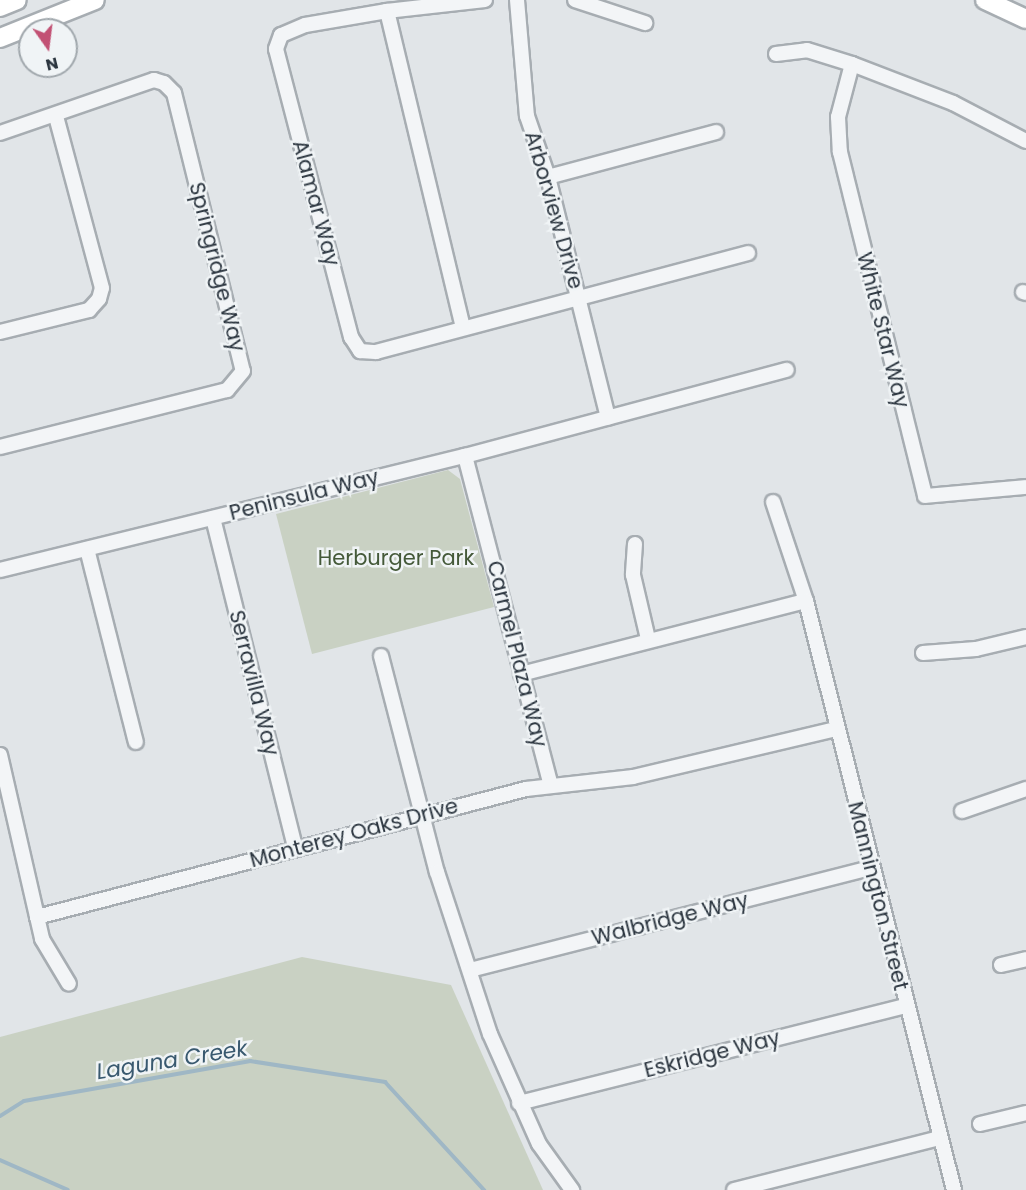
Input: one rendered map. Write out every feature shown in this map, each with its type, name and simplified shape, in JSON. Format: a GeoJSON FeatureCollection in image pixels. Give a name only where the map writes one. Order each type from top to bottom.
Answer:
{"type":"FeatureCollection","features":[{"type":"Feature","properties":{"kind":"main road"},"geometry":{"type":"LineString","coordinates":[[0,7],[17,0]]}},
{"type":"Feature","properties":{"kind":"main road"},"geometry":{"type":"LineString","coordinates":[[0,38],[95,0]]}},
{"type":"Feature","properties":{"kind":"main road"},"geometry":{"type":"LineString","coordinates":[[985,0],[1026,19]]}},
{"type":"Feature","properties":{"kind":"street","name":"Alamar Way"},"geometry":{"type":"LineString","coordinates":[[485,0],[387,11],[305,25],[281,35],[276,49],[355,345],[376,352],[579,300],[747,253]]}},
{"type":"Feature","properties":{"kind":"street","name":"Arborview Drive"},"geometry":{"type":"LineString","coordinates":[[517,0],[527,116],[548,177],[609,418]]}},
{"type":"Feature","properties":{"kind":"street"},"geometry":{"type":"LineString","coordinates":[[575,0],[605,5],[645,23]]}},
{"type":"Feature","properties":{"kind":"street"},"geometry":{"type":"LineString","coordinates":[[387,11],[463,328]]}},
{"type":"Feature","properties":{"kind":"street"},"geometry":{"type":"LineString","coordinates":[[776,54],[807,50],[852,64],[952,104],[1026,141]]}},
{"type":"Feature","properties":{"kind":"street","name":"White Star Way"},"geometry":{"type":"LineString","coordinates":[[852,64],[838,117],[840,152],[925,496],[1026,487]]}},
{"type":"Feature","properties":{"kind":"street","name":"Springridge Way"},"geometry":{"type":"LineString","coordinates":[[0,133],[56,116],[154,80],[174,93],[243,371],[227,390],[0,447]]}},
{"type":"Feature","properties":{"kind":"street"},"geometry":{"type":"LineString","coordinates":[[0,332],[89,310],[99,299],[102,288],[56,116]]}},
{"type":"Feature","properties":{"kind":"street"},"geometry":{"type":"LineString","coordinates":[[548,177],[716,132]]}},
{"type":"Feature","properties":{"kind":"street","name":"Peninsula Way"},"geometry":{"type":"LineString","coordinates":[[0,570],[465,456],[786,370]]}},
{"type":"Feature","properties":{"kind":"street","name":"Carmel Plaza Way"},"geometry":{"type":"LineString","coordinates":[[465,456],[550,783]]}},
{"type":"Feature","properties":{"kind":"street","name":"Mannington Street"},"geometry":{"type":"LineString","coordinates":[[773,502],[806,601],[905,1006],[954,1190]]}},
{"type":"Feature","properties":{"kind":"street","name":"Serravilla Way"},"geometry":{"type":"LineString","coordinates":[[213,518],[295,848]]}},
{"type":"Feature","properties":{"kind":"street"},"geometry":{"type":"LineString","coordinates":[[635,544],[633,575],[648,639]]}},
{"type":"Feature","properties":{"kind":"street"},"geometry":{"type":"LineString","coordinates":[[87,549],[136,742]]}},
{"type":"Feature","properties":{"kind":"street"},"geometry":{"type":"LineString","coordinates":[[521,674],[648,639],[806,601]]}},
{"type":"Feature","properties":{"kind":"street"},"geometry":{"type":"LineString","coordinates":[[923,653],[976,650],[1026,637]]}},
{"type":"Feature","properties":{"kind":"street"},"geometry":{"type":"LineString","coordinates":[[381,656],[423,814],[470,970],[519,1103],[539,1144],[572,1190]]}},
{"type":"Feature","properties":{"kind":"street","name":"Monterey Oaks Drive"},"geometry":{"type":"LineString","coordinates":[[37,917],[423,814],[550,783],[633,777],[836,729]]}},
{"type":"Feature","properties":{"kind":"street"},"geometry":{"type":"LineString","coordinates":[[0,755],[37,917],[52,963],[69,984]]}},
{"type":"Feature","properties":{"kind":"street"},"geometry":{"type":"LineString","coordinates":[[962,811],[1026,789]]}},
{"type":"Feature","properties":{"kind":"street","name":"Walbridge Way"},"geometry":{"type":"LineString","coordinates":[[470,970],[871,868]]}},
{"type":"Feature","properties":{"kind":"street"},"geometry":{"type":"LineString","coordinates":[[1001,965],[1026,959]]}},
{"type":"Feature","properties":{"kind":"street","name":"Eskridge Way"},"geometry":{"type":"LineString","coordinates":[[519,1103],[905,1006]]}},
{"type":"Feature","properties":{"kind":"street"},"geometry":{"type":"LineString","coordinates":[[980,1124],[1026,1113]]}},
{"type":"Feature","properties":{"kind":"street"},"geometry":{"type":"LineString","coordinates":[[734,1190],[940,1138]]}},
{"type":"Feature","properties":{"kind":"green space","name":"Herburger Park"},"geometry":{"type":"Polygon","coordinates":[[[448,470],[460,479],[494,607],[312,654],[276,514],[448,470]]]}},
{"type":"Feature","properties":{"kind":"green space"},"geometry":{"type":"Polygon","coordinates":[[[302,957],[451,985],[543,1190],[0,1190],[0,1037],[302,957]]]}},
{"type":"Feature","properties":{"kind":"waterway","name":"Laguna Creek"},"geometry":{"type":"LineString","coordinates":[[0,1116],[24,1101],[250,1061],[385,1082],[484,1190]]}},
{"type":"Feature","properties":{"kind":"waterway","name":"Laguna Creek"},"geometry":{"type":"LineString","coordinates":[[0,1160],[68,1190]]}}]}
